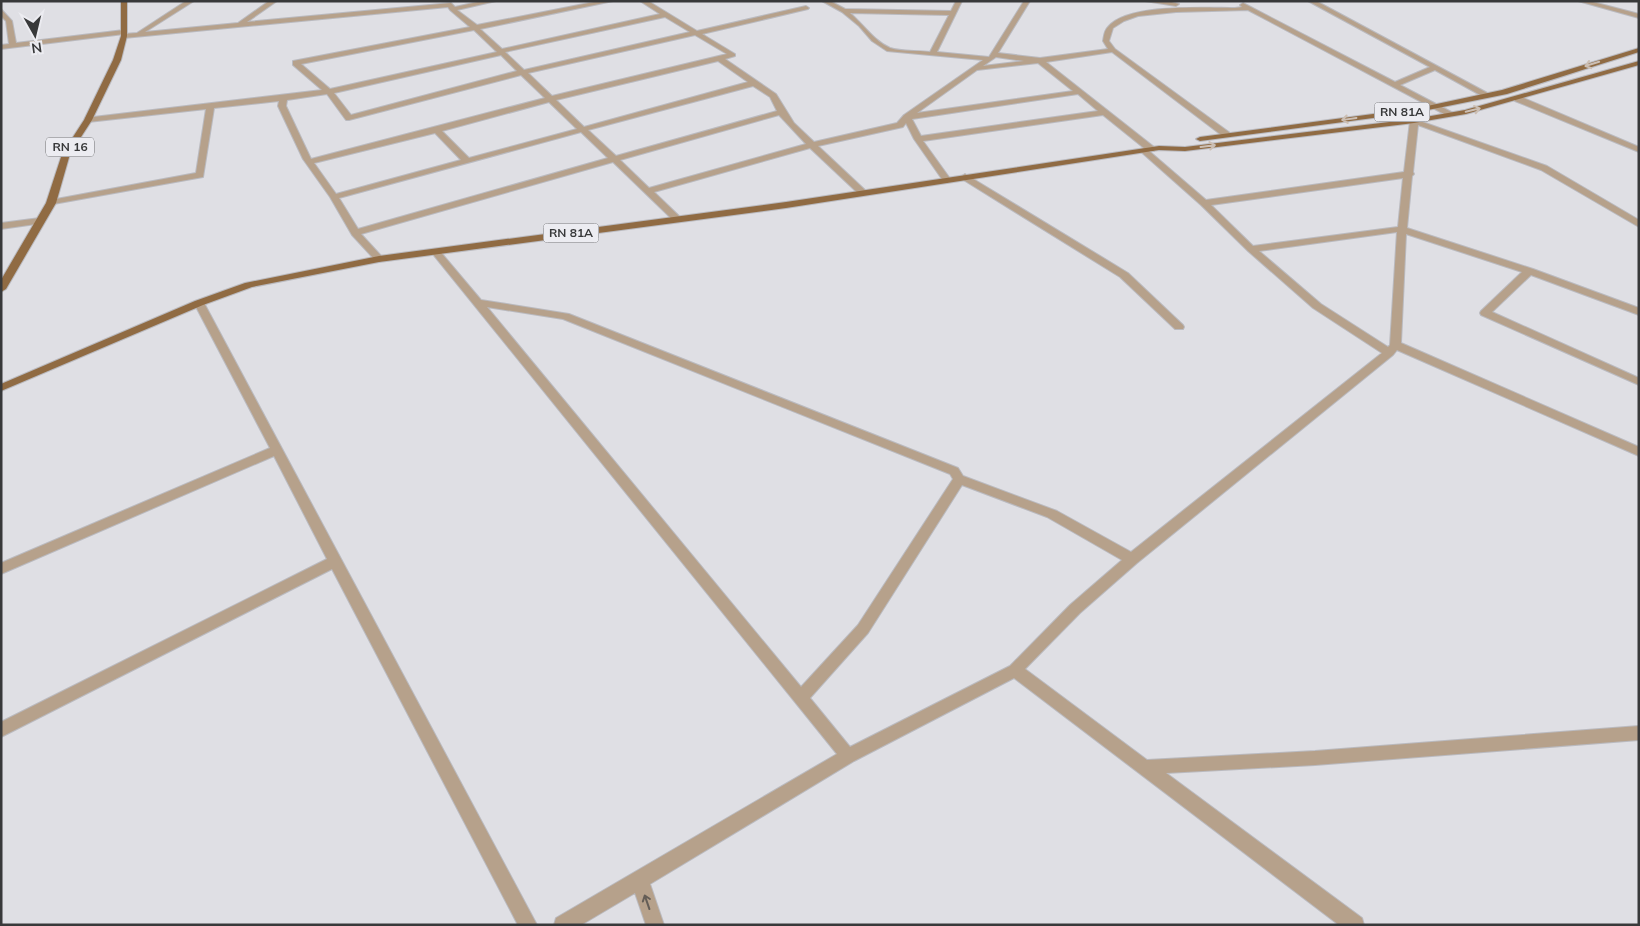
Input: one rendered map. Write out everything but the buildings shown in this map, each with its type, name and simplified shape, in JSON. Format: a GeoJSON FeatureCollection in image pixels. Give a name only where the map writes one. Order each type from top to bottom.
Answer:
{"type":"FeatureCollection","features":[{"type":"Feature","properties":{"kind":"main road","name":"RN 16"},"geometry":{"type":"LineString","coordinates":[[1,289],[51,203],[66,154],[88,120],[117,60],[124,34],[124,1]]}},
{"type":"Feature","properties":{"kind":"main road","name":"RN 81A"},"geometry":{"type":"LineString","coordinates":[[1,388],[199,303],[249,285],[379,258],[786,205],[1151,149],[1184,141],[1433,107],[1504,92],[1639,50]]}},
{"type":"Feature","properties":{"kind":"main road","name":"RN 81A"},"geometry":{"type":"LineString","coordinates":[[1151,149],[1184,149],[1451,114],[1518,99],[1639,64]]}},
{"type":"Feature","properties":{"kind":"street"},"geometry":{"type":"LineString","coordinates":[[138,34],[191,1]]}},
{"type":"Feature","properties":{"kind":"street"},"geometry":{"type":"LineString","coordinates":[[238,25],[274,1]]}},
{"type":"Feature","properties":{"kind":"street"},"geometry":{"type":"LineString","coordinates":[[1,47],[493,1]]}},
{"type":"Feature","properties":{"kind":"street"},"geometry":{"type":"LineString","coordinates":[[610,1],[296,63],[329,92],[349,118],[523,72],[806,8]]}},
{"type":"Feature","properties":{"kind":"street"},"geometry":{"type":"LineString","coordinates":[[309,162],[550,99],[732,55],[644,1]]}},
{"type":"Feature","properties":{"kind":"street"},"geometry":{"type":"LineString","coordinates":[[932,55],[959,1]]}},
{"type":"Feature","properties":{"kind":"street"},"geometry":{"type":"LineString","coordinates":[[648,191],[812,145],[900,125],[907,117],[992,57],[1027,1]]}},
{"type":"Feature","properties":{"kind":"street"},"geometry":{"type":"LineString","coordinates":[[1148,1],[1196,7],[1200,10]]}},
{"type":"Feature","properties":{"kind":"street"},"geometry":{"type":"LineString","coordinates":[[1236,1],[1433,107],[1451,114]]}},
{"type":"Feature","properties":{"kind":"street"},"geometry":{"type":"LineString","coordinates":[[1311,1],[1487,95]]}},
{"type":"Feature","properties":{"kind":"street"},"geometry":{"type":"LineString","coordinates":[[1581,1],[1639,16]]}},
{"type":"Feature","properties":{"kind":"street"},"geometry":{"type":"LineString","coordinates":[[829,2],[844,11],[874,40],[889,50],[932,55],[1039,60],[1151,149],[1251,249],[1317,306],[1392,349],[1639,452]]}},
{"type":"Feature","properties":{"kind":"street"},"geometry":{"type":"LineString","coordinates":[[452,5],[676,218]]}},
{"type":"Feature","properties":{"kind":"street"},"geometry":{"type":"LineString","coordinates":[[344,14],[356,6]]}},
{"type":"Feature","properties":{"kind":"street"},"geometry":{"type":"LineString","coordinates":[[1227,135],[1113,50],[1106,41],[1111,27],[1127,17],[1166,11],[1249,8]]}},
{"type":"Feature","properties":{"kind":"street"},"geometry":{"type":"LineString","coordinates":[[844,11],[895,10],[952,14]]}},
{"type":"Feature","properties":{"kind":"street"},"geometry":{"type":"LineString","coordinates":[[1,11],[8,21],[13,46]]}},
{"type":"Feature","properties":{"kind":"street"},"geometry":{"type":"LineString","coordinates":[[88,120],[329,92],[666,15]]}},
{"type":"Feature","properties":{"kind":"street"},"geometry":{"type":"LineString","coordinates":[[972,70],[1113,50]]}},
{"type":"Feature","properties":{"kind":"street"},"geometry":{"type":"LineString","coordinates":[[719,58],[773,96],[790,125],[863,193]]}},
{"type":"Feature","properties":{"kind":"street"},"geometry":{"type":"LineString","coordinates":[[1393,85],[1434,68]]}},
{"type":"Feature","properties":{"kind":"street"},"geometry":{"type":"LineString","coordinates":[[334,197],[754,83]]}},
{"type":"Feature","properties":{"kind":"street"},"geometry":{"type":"LineString","coordinates":[[907,117],[1079,92]]}},
{"type":"Feature","properties":{"kind":"street"},"geometry":{"type":"LineString","coordinates":[[284,98],[282,106],[309,162],[334,197],[355,233],[379,258]]}},
{"type":"Feature","properties":{"kind":"street"},"geometry":{"type":"LineString","coordinates":[[1518,99],[1639,150]]}},
{"type":"Feature","properties":{"kind":"street"},"geometry":{"type":"LineString","coordinates":[[51,203],[200,175],[210,106]]}},
{"type":"Feature","properties":{"kind":"street"},"geometry":{"type":"LineString","coordinates":[[355,233],[781,112]]}},
{"type":"Feature","properties":{"kind":"street"},"geometry":{"type":"LineString","coordinates":[[918,139],[1104,112]]}},
{"type":"Feature","properties":{"kind":"street"},"geometry":{"type":"LineString","coordinates":[[907,117],[918,139],[946,180]]}},
{"type":"Feature","properties":{"kind":"street"},"geometry":{"type":"LineString","coordinates":[[564,925],[848,756],[1015,670],[1075,610],[1132,559],[1392,349],[1402,229],[1410,174],[1414,120],[1544,168],[1639,224]]}},
{"type":"Feature","properties":{"kind":"street"},"geometry":{"type":"LineString","coordinates":[[437,130],[467,161]]}},
{"type":"Feature","properties":{"kind":"street"},"geometry":{"type":"LineString","coordinates":[[1204,203],[1410,174]]}},
{"type":"Feature","properties":{"kind":"street"},"geometry":{"type":"LineString","coordinates":[[965,177],[1124,276],[1179,327]]}},
{"type":"Feature","properties":{"kind":"street"},"geometry":{"type":"LineString","coordinates":[[1,226],[40,221]]}},
{"type":"Feature","properties":{"kind":"street"},"geometry":{"type":"LineString","coordinates":[[1251,249],[1402,229],[1529,271],[1639,312]]}},
{"type":"Feature","properties":{"kind":"street"},"geometry":{"type":"LineString","coordinates":[[435,252],[479,303],[848,756]]}},
{"type":"Feature","properties":{"kind":"street"},"geometry":{"type":"LineString","coordinates":[[1529,271],[1485,313],[1639,382]]}},
{"type":"Feature","properties":{"kind":"street"},"geometry":{"type":"LineString","coordinates":[[199,303],[528,925]]}},
{"type":"Feature","properties":{"kind":"street"},"geometry":{"type":"LineString","coordinates":[[479,303],[566,316],[954,471],[959,479],[1052,514],[1132,559]]}},
{"type":"Feature","properties":{"kind":"street"},"geometry":{"type":"LineString","coordinates":[[1,569],[277,450]]}},
{"type":"Feature","properties":{"kind":"street"},"geometry":{"type":"LineString","coordinates":[[801,697],[863,629],[959,479]]}},
{"type":"Feature","properties":{"kind":"street"},"geometry":{"type":"LineString","coordinates":[[1,730],[335,561]]}},
{"type":"Feature","properties":{"kind":"street"},"geometry":{"type":"LineString","coordinates":[[1015,670],[1147,767],[1355,925]]}},
{"type":"Feature","properties":{"kind":"street"},"geometry":{"type":"LineString","coordinates":[[1147,767],[1315,758],[1639,733]]}},
{"type":"Feature","properties":{"kind":"street"},"geometry":{"type":"LineString","coordinates":[[639,879],[655,925]]}}]}
